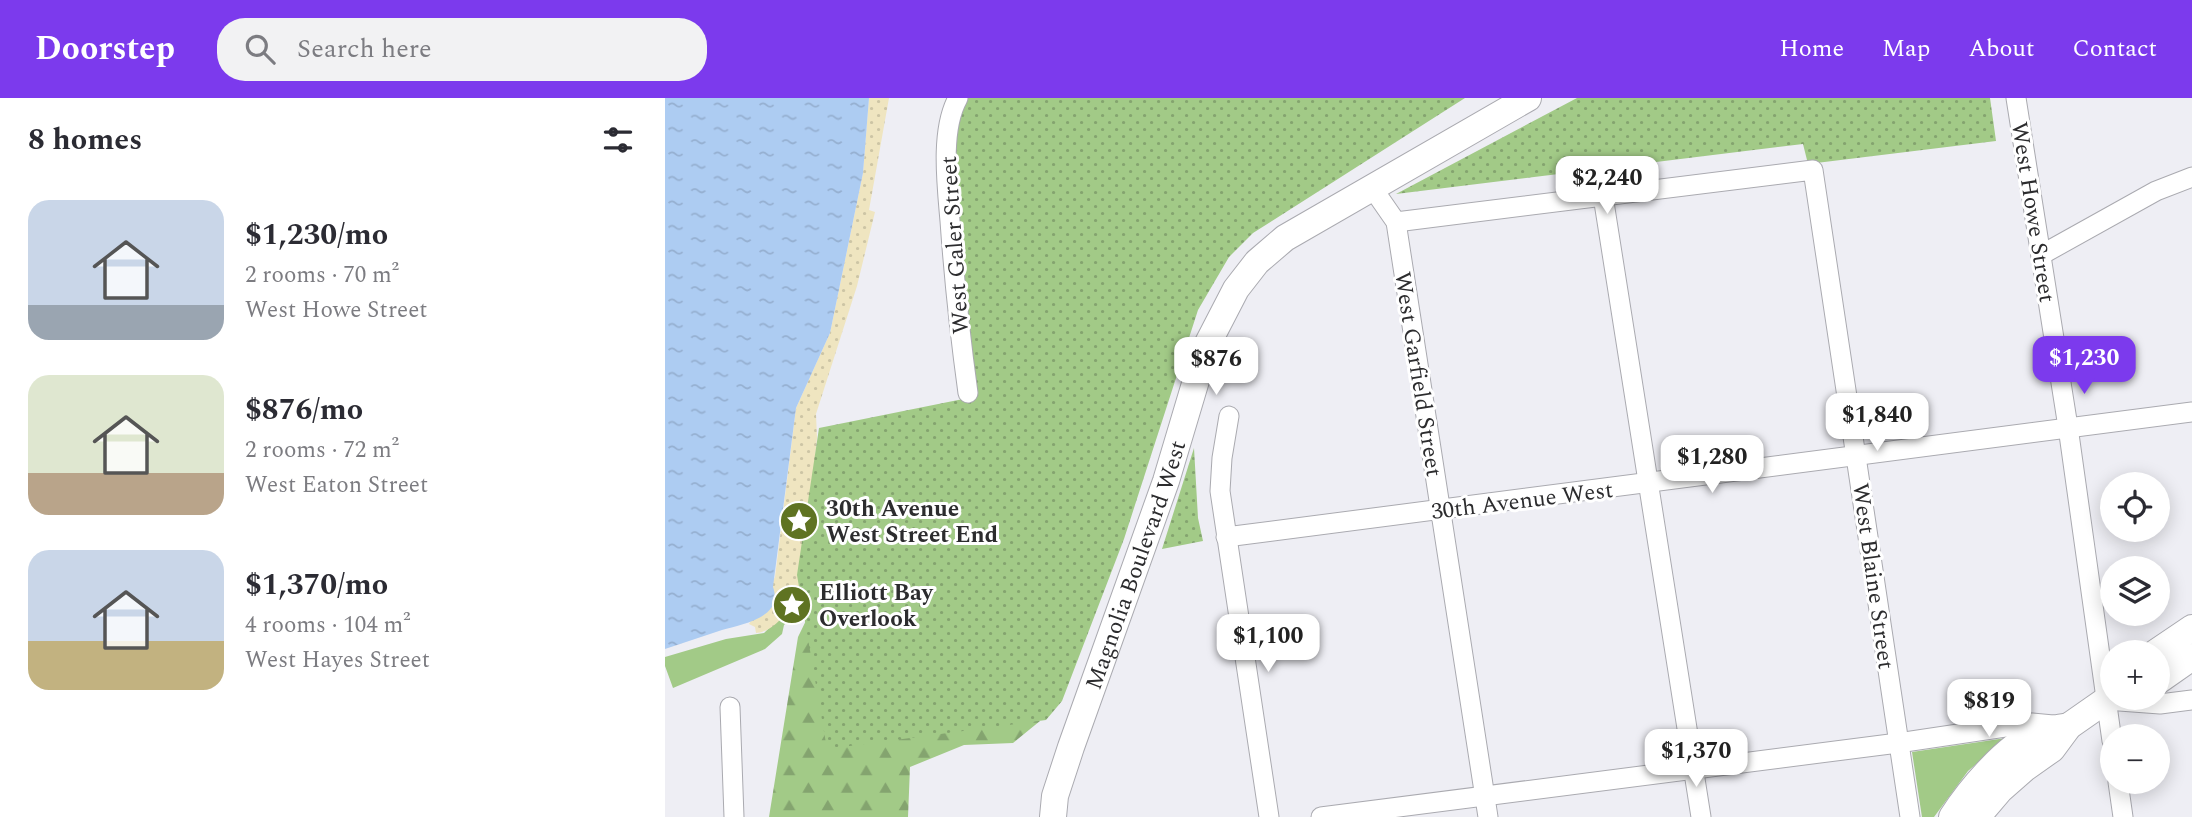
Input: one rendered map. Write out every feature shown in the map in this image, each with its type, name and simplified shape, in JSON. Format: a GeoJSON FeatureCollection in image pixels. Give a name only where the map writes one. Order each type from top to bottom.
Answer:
{"type":"FeatureCollection","features":[{"type":"Feature","properties":{"kind":"main road","name":"Magnolia Boulevard West"},"geometry":{"type":"LineString","coordinates":[[1053,817],[1055,796],[1166,481],[1206,347],[1236,289],[1256,264],[1285,238],[1528,98]]}},
{"type":"Feature","properties":{"kind":"main road"},"geometry":{"type":"LineString","coordinates":[[2170,643],[2192,628]]}},
{"type":"Feature","properties":{"kind":"main road"},"geometry":{"type":"LineString","coordinates":[[2170,673],[2192,657]]}},
{"type":"Feature","properties":{"kind":"main road"},"geometry":{"type":"LineString","coordinates":[[1977,817],[2000,790],[2052,749],[2069,726],[2100,704]]}},
{"type":"Feature","properties":{"kind":"main road"},"geometry":{"type":"LineString","coordinates":[[1952,817],[1979,781],[2016,747],[2037,733],[2069,726]]}},
{"type":"Feature","properties":{"kind":"street","name":"West Galer Street"},"geometry":{"type":"LineString","coordinates":[[958,98],[953,107],[945,157],[954,283],[968,393]]}},
{"type":"Feature","properties":{"kind":"street","name":"West Howe Street"},"geometry":{"type":"LineString","coordinates":[[2016,98],[2100,640]]}},
{"type":"Feature","properties":{"kind":"street","name":"West Blaine Street"},"geometry":{"type":"LineString","coordinates":[[1603,196],[1813,170],[1910,817]]}},
{"type":"Feature","properties":{"kind":"street"},"geometry":{"type":"LineString","coordinates":[[2042,255],[2156,191],[2192,177]]}},
{"type":"Feature","properties":{"kind":"street","name":"West Garfield Street"},"geometry":{"type":"LineString","coordinates":[[1371,187],[1396,222],[1488,817]]}},
{"type":"Feature","properties":{"kind":"street"},"geometry":{"type":"LineString","coordinates":[[1396,222],[1603,196],[1701,817]]}},
{"type":"Feature","properties":{"kind":"street","name":"30th Avenue West"},"geometry":{"type":"LineString","coordinates":[[1226,537],[2192,412]]}},
{"type":"Feature","properties":{"kind":"street"},"geometry":{"type":"LineString","coordinates":[[1229,416],[1220,491],[1269,817]]}},
{"type":"Feature","properties":{"kind":"street"},"geometry":{"type":"LineString","coordinates":[[2170,703],[2192,700]]}},
{"type":"Feature","properties":{"kind":"street"},"geometry":{"type":"LineString","coordinates":[[730,707],[734,817]]}},
{"type":"Feature","properties":{"kind":"street"},"geometry":{"type":"LineString","coordinates":[[1321,817],[1898,743],[2032,723],[2069,726]]}},
{"type":"Feature","properties":{"kind":"street"},"geometry":{"type":"LineString","coordinates":[[2120,794],[2123,817]]}},
{"type":"Feature","properties":{"kind":"green space"},"geometry":{"type":"Polygon","coordinates":[[[956,98],[1465,98],[1253,233],[1229,257],[1198,310],[1124,539],[1062,701],[1046,720],[827,749],[797,575],[819,428],[978,396],[957,235],[953,178],[956,98]]]}},
{"type":"Feature","properties":{"kind":"green space"},"geometry":{"type":"Polygon","coordinates":[[[1577,98],[1990,98],[1996,141],[1808,164],[1803,144],[1396,194],[1577,98]]]}},
{"type":"Feature","properties":{"kind":"green space"},"geometry":{"type":"Polygon","coordinates":[[[1194,448],[1198,518],[1203,541],[1162,549],[1194,448]]]}},
{"type":"Feature","properties":{"kind":"green space"},"geometry":{"type":"Polygon","coordinates":[[[837,557],[1040,721],[1013,743],[964,745],[910,767],[908,817],[769,817],[798,637],[837,557]]]}},
{"type":"Feature","properties":{"kind":"green space"},"geometry":{"type":"Polygon","coordinates":[[[788,610],[789,620],[784,625],[782,634],[765,649],[673,688],[665,666],[665,657],[726,639],[764,633],[788,610]]]}},
{"type":"Feature","properties":{"kind":"green space"},"geometry":{"type":"Polygon","coordinates":[[[2006,738],[1968,771],[1934,817],[1922,817],[1912,752],[2006,738]]]}},
{"type":"Feature","properties":{"kind":"sand"},"geometry":{"type":"Polygon","coordinates":[[[869,98],[889,98],[869,210],[875,212],[857,286],[816,414],[817,438],[804,579],[797,596],[780,620],[773,627],[756,633],[755,627],[749,624],[775,577],[796,408],[830,333],[863,173],[869,98]]]}},
{"type":"Feature","properties":{"kind":"water"},"geometry":{"type":"Polygon","coordinates":[[[665,98],[869,98],[863,173],[830,333],[796,408],[773,587],[775,598],[767,613],[759,618],[665,649],[665,98]]]}},
{"type":"Feature","properties":{"kind":"place","name":"30th Avenue West Street End"},"geometry":{"type":"Point","coordinates":[799,521]}},
{"type":"Feature","properties":{"kind":"place","name":"Elliott Bay Overlook"},"geometry":{"type":"Point","coordinates":[792,605]}}]}
